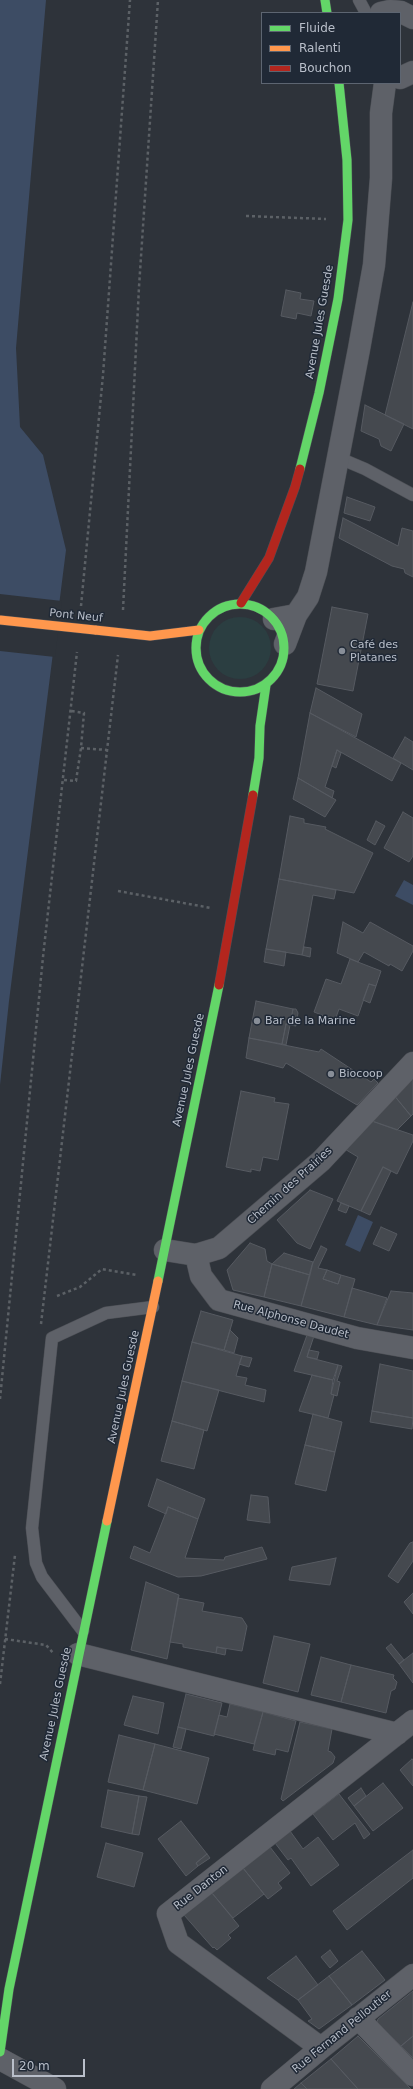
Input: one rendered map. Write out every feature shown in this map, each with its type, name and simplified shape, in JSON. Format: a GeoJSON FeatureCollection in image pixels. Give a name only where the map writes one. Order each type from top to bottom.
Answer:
{"type":"FeatureCollection","features":[{"type":"Feature","properties":{"kind":"main road"},"geometry":{"type":"LineString","coordinates":[[325,0],[327,12]]}},
{"type":"Feature","properties":{"kind":"main road","name":"Avenue Jules Guesde"},"geometry":{"type":"LineString","coordinates":[[241,603],[269,558],[295,486],[307,444],[338,299],[348,220],[347,160],[339,84]]}},
{"type":"Feature","properties":{"kind":"main road","name":"Avenue Jules Guesde"},"geometry":{"type":"LineString","coordinates":[[267,580],[269,558]]}},
{"type":"Feature","properties":{"kind":"main road"},"geometry":{"type":"LineString","coordinates":[[241,603],[254,605],[268,611],[281,631],[285,644],[283,660],[276,674],[266,685],[252,691],[237,693],[223,689],[211,682],[202,671],[196,657],[196,643],[199,630],[206,619],[216,610],[228,605],[241,603]]}},
{"type":"Feature","properties":{"kind":"main road","name":"Pont Neuf"},"geometry":{"type":"LineString","coordinates":[[0,620],[150,636],[199,630]]}},
{"type":"Feature","properties":{"kind":"main road","name":"Pont Neuf"},"geometry":{"type":"LineString","coordinates":[[150,636],[168,644]]}},
{"type":"Feature","properties":{"kind":"main road"},"geometry":{"type":"LineString","coordinates":[[186,652],[196,657]]}},
{"type":"Feature","properties":{"kind":"main road","name":"Avenue Jules Guesde"},"geometry":{"type":"LineString","coordinates":[[0,2052],[9,1990],[78,1654],[153,1307],[228,942],[259,758],[260,726],[266,685]]}},
{"type":"Feature","properties":{"kind":"main road"},"geometry":{"type":"LineString","coordinates":[[237,693],[245,704]]}},
{"type":"Feature","properties":{"kind":"main road"},"geometry":{"type":"LineString","coordinates":[[252,715],[260,726]]}},
{"type":"Feature","properties":{"kind":"street"},"geometry":{"type":"LineString","coordinates":[[386,12],[401,12],[412,16]]}},
{"type":"Feature","properties":{"kind":"street"},"geometry":{"type":"LineString","coordinates":[[401,78],[413,72]]}},
{"type":"Feature","properties":{"kind":"street"},"geometry":{"type":"LineString","coordinates":[[285,644],[296,615],[308,598],[316,572],[374,265],[381,178],[381,113],[385,84]]}},
{"type":"Feature","properties":{"kind":"street"},"geometry":{"type":"LineString","coordinates":[[268,611],[296,615]]}},
{"type":"Feature","properties":{"kind":"street","name":"Chemin des Prairies"},"geometry":{"type":"LineString","coordinates":[[165,1250],[196,1255],[219,1248],[321,1162],[413,1063]]}},
{"type":"Feature","properties":{"kind":"street","name":"Rue Alphonse Daudet"},"geometry":{"type":"LineString","coordinates":[[196,1255],[202,1276],[219,1300],[357,1338],[413,1348]]}},
{"type":"Feature","properties":{"kind":"street","name":"Rue Danton"},"geometry":{"type":"LineString","coordinates":[[78,1654],[405,1728]]}},
{"type":"Feature","properties":{"kind":"street","name":"Rue Danton"},"geometry":{"type":"LineString","coordinates":[[321,2048],[178,1943],[168,1914],[405,1728]]}},
{"type":"Feature","properties":{"kind":"street","name":"Rue Fernand Pelloutier"},"geometry":{"type":"LineString","coordinates":[[272,2089],[413,1975]]}},
{"type":"Feature","properties":{"kind":"street"},"geometry":{"type":"LineString","coordinates":[[358,2018],[413,2075]]}},
{"type":"Feature","properties":{"kind":"street"},"geometry":{"type":"LineString","coordinates":[[0,2059],[55,2089]]}},
{"type":"Feature","properties":{"kind":"lane"},"geometry":{"type":"LineString","coordinates":[[360,0],[366,12]]}},
{"type":"Feature","properties":{"kind":"lane"},"geometry":{"type":"LineString","coordinates":[[338,458],[365,469],[413,494]]}},
{"type":"Feature","properties":{"kind":"lane"},"geometry":{"type":"LineString","coordinates":[[83,1631],[42,1577],[36,1562],[32,1528],[52,1338],[106,1313],[153,1307]]}},
{"type":"Feature","properties":{"kind":"path"},"geometry":{"type":"LineString","coordinates":[[80,613],[103,375],[130,0]]}},
{"type":"Feature","properties":{"kind":"path"},"geometry":{"type":"LineString","coordinates":[[40,1332],[70,1055],[120,632],[139,287],[158,0]]}},
{"type":"Feature","properties":{"kind":"path"},"geometry":{"type":"LineString","coordinates":[[246,216],[328,219]]}},
{"type":"Feature","properties":{"kind":"path"},"geometry":{"type":"LineString","coordinates":[[0,1399],[43,957],[64,780],[77,651]]}},
{"type":"Feature","properties":{"kind":"path"},"geometry":{"type":"LineString","coordinates":[[64,780],[76,781],[81,748],[84,713],[71,711]]}},
{"type":"Feature","properties":{"kind":"path"},"geometry":{"type":"LineString","coordinates":[[81,748],[107,750]]}},
{"type":"Feature","properties":{"kind":"path"},"geometry":{"type":"LineString","coordinates":[[118,892],[195,906]]}},
{"type":"Feature","properties":{"kind":"path"},"geometry":{"type":"LineString","coordinates":[[57,1296],[80,1287],[102,1269],[124,1273]]}},
{"type":"Feature","properties":{"kind":"path"},"geometry":{"type":"LineString","coordinates":[[0,1684],[15,1552]]}},
{"type":"Feature","properties":{"kind":"path"},"geometry":{"type":"LineString","coordinates":[[5,1639],[46,1645]]}},
{"type":"Feature","properties":{"kind":"shaded area"},"geometry":{"type":"Polygon","coordinates":[[[240,617],[257,622],[262,626],[266,631],[271,648],[266,665],[262,670],[257,674],[240,679],[223,674],[218,670],[214,665],[209,648],[214,631],[218,626],[223,622],[240,617]]]}},
{"type":"Feature","properties":{"kind":"water"},"geometry":{"type":"Polygon","coordinates":[[[0,0],[46,0],[16,348],[20,427],[43,455],[66,550],[9,1001],[0,1085],[0,0]]]}},
{"type":"Feature","properties":{"kind":"water"},"geometry":{"type":"Polygon","coordinates":[[[404,880],[413,885],[413,905],[395,896],[404,880]]]}},
{"type":"Feature","properties":{"kind":"water"},"geometry":{"type":"Polygon","coordinates":[[[358,1215],[373,1222],[360,1252],[345,1245],[358,1215]]]}},
{"type":"Feature","properties":{"kind":"pier"},"geometry":{"type":"Polygon","coordinates":[[[0,594],[62,601],[55,657],[0,651],[0,594]]]}},
{"type":"Feature","properties":{"kind":"building"},"geometry":{"type":"Polygon","coordinates":[[[286,290],[301,293],[300,299],[314,301],[311,316],[297,313],[296,319],[281,316],[286,290]]]}},
{"type":"Feature","properties":{"kind":"building"},"geometry":{"type":"Polygon","coordinates":[[[413,302],[413,429],[385,415],[413,302]]]}},
{"type":"Feature","properties":{"kind":"building"},"geometry":{"type":"Polygon","coordinates":[[[365,405],[404,424],[391,451],[381,446],[379,439],[361,431],[365,405]]]}},
{"type":"Feature","properties":{"kind":"building"},"geometry":{"type":"Polygon","coordinates":[[[347,497],[375,507],[370,521],[344,513],[347,497]]]}},
{"type":"Feature","properties":{"kind":"building"},"geometry":{"type":"Polygon","coordinates":[[[343,518],[398,546],[402,528],[413,531],[413,577],[405,573],[404,569],[392,566],[339,538],[343,518]]]}},
{"type":"Feature","properties":{"kind":"building","name":"Café des Platanes"},"geometry":{"type":"Polygon","coordinates":[[[332,607],[368,614],[353,691],[317,684],[332,607]]]}},
{"type":"Feature","properties":{"kind":"building"},"geometry":{"type":"Polygon","coordinates":[[[316,688],[362,714],[356,737],[310,713],[316,688]]]}},
{"type":"Feature","properties":{"kind":"building"},"geometry":{"type":"Polygon","coordinates":[[[310,713],[401,763],[392,781],[337,750],[325,787],[334,791],[332,798],[298,778],[310,713]]]}},
{"type":"Feature","properties":{"kind":"building"},"geometry":{"type":"Polygon","coordinates":[[[405,737],[413,742],[413,770],[393,758],[405,737]]]}},
{"type":"Feature","properties":{"kind":"building"},"geometry":{"type":"Polygon","coordinates":[[[337,750],[341,753],[336,768],[332,766],[337,750]]]}},
{"type":"Feature","properties":{"kind":"building"},"geometry":{"type":"Polygon","coordinates":[[[298,778],[336,800],[325,817],[293,799],[298,778]]]}},
{"type":"Feature","properties":{"kind":"building"},"geometry":{"type":"Polygon","coordinates":[[[403,812],[413,818],[413,856],[409,862],[384,848],[403,812]]]}},
{"type":"Feature","properties":{"kind":"building"},"geometry":{"type":"Polygon","coordinates":[[[290,816],[304,819],[304,823],[326,827],[325,829],[373,853],[354,893],[279,879],[290,816]]]}},
{"type":"Feature","properties":{"kind":"building"},"geometry":{"type":"Polygon","coordinates":[[[376,821],[385,826],[375,845],[367,840],[376,821]]]}},
{"type":"Feature","properties":{"kind":"building"},"geometry":{"type":"Polygon","coordinates":[[[279,879],[336,890],[334,899],[313,895],[302,955],[266,949],[279,879]]]}},
{"type":"Feature","properties":{"kind":"building"},"geometry":{"type":"Polygon","coordinates":[[[343,922],[363,933],[370,922],[413,946],[413,951],[402,971],[390,964],[389,966],[364,952],[358,962],[337,953],[343,922]]]}},
{"type":"Feature","properties":{"kind":"building"},"geometry":{"type":"Polygon","coordinates":[[[304,947],[311,948],[310,957],[302,955],[304,947]]]}},
{"type":"Feature","properties":{"kind":"building"},"geometry":{"type":"Polygon","coordinates":[[[266,949],[286,952],[284,966],[264,962],[266,949]]]}},
{"type":"Feature","properties":{"kind":"building"},"geometry":{"type":"Polygon","coordinates":[[[350,959],[381,971],[376,986],[369,984],[358,1016],[339,1009],[335,1020],[314,1012],[326,979],[341,984],[350,959]]]}},
{"type":"Feature","properties":{"kind":"building"},"geometry":{"type":"Polygon","coordinates":[[[369,984],[376,986],[370,1003],[363,1000],[369,984]]]}},
{"type":"Feature","properties":{"kind":"building"},"geometry":{"type":"Polygon","coordinates":[[[256,1001],[293,1009],[290,1025],[286,1024],[282,1044],[249,1038],[256,1001]]]}},
{"type":"Feature","properties":{"kind":"building"},"geometry":{"type":"Polygon","coordinates":[[[293,1009],[296,1009],[298,1013],[296,1026],[290,1025],[293,1009]]]}},
{"type":"Feature","properties":{"kind":"building"},"geometry":{"type":"Polygon","coordinates":[[[286,1024],[290,1025],[286,1045],[282,1044],[286,1024]]]}},
{"type":"Feature","properties":{"kind":"building","name":"Biocoop"},"geometry":{"type":"Polygon","coordinates":[[[249,1038],[319,1052],[321,1049],[371,1082],[374,1079],[378,1083],[357,1105],[286,1063],[283,1068],[246,1058],[249,1038]]]}},
{"type":"Feature","properties":{"kind":"building"},"geometry":{"type":"Polygon","coordinates":[[[413,1072],[413,1114],[411,1116],[393,1094],[413,1072]]]}},
{"type":"Feature","properties":{"kind":"building"},"geometry":{"type":"Polygon","coordinates":[[[241,1091],[275,1098],[274,1102],[289,1104],[278,1160],[263,1157],[260,1171],[251,1169],[251,1172],[226,1167],[241,1091]]]}},
{"type":"Feature","properties":{"kind":"building"},"geometry":{"type":"Polygon","coordinates":[[[393,1094],[411,1116],[397,1130],[369,1120],[393,1094]]]}},
{"type":"Feature","properties":{"kind":"building"},"geometry":{"type":"Polygon","coordinates":[[[369,1120],[413,1135],[413,1141],[397,1174],[383,1167],[361,1211],[337,1201],[358,1157],[343,1148],[369,1120]]]}},
{"type":"Feature","properties":{"kind":"building"},"geometry":{"type":"Polygon","coordinates":[[[383,1167],[391,1171],[370,1215],[361,1211],[383,1167]]]}},
{"type":"Feature","properties":{"kind":"building"},"geometry":{"type":"Polygon","coordinates":[[[310,1190],[333,1199],[310,1249],[297,1243],[277,1220],[310,1190]]]}},
{"type":"Feature","properties":{"kind":"building"},"geometry":{"type":"Polygon","coordinates":[[[341,1203],[349,1206],[346,1213],[338,1210],[341,1203]]]}},
{"type":"Feature","properties":{"kind":"building"},"geometry":{"type":"Polygon","coordinates":[[[381,1227],[397,1234],[389,1251],[373,1244],[381,1227]]]}},
{"type":"Feature","properties":{"kind":"building"},"geometry":{"type":"Polygon","coordinates":[[[250,1243],[265,1249],[267,1261],[272,1264],[264,1297],[233,1290],[227,1270],[250,1243]]]}},
{"type":"Feature","properties":{"kind":"building"},"geometry":{"type":"Polygon","coordinates":[[[321,1246],[327,1249],[318,1268],[327,1270],[323,1279],[338,1284],[341,1275],[355,1279],[344,1317],[301,1306],[312,1265],[321,1246]]]}},
{"type":"Feature","properties":{"kind":"building"},"geometry":{"type":"Polygon","coordinates":[[[284,1253],[313,1262],[310,1275],[272,1264],[284,1253]]]}},
{"type":"Feature","properties":{"kind":"building"},"geometry":{"type":"Polygon","coordinates":[[[272,1264],[310,1275],[301,1306],[264,1297],[272,1264]]]}},
{"type":"Feature","properties":{"kind":"building"},"geometry":{"type":"Polygon","coordinates":[[[327,1270],[341,1275],[338,1284],[323,1279],[327,1270]]]}},
{"type":"Feature","properties":{"kind":"building"},"geometry":{"type":"Polygon","coordinates":[[[352,1288],[387,1298],[377,1325],[344,1317],[352,1288]]]}},
{"type":"Feature","properties":{"kind":"building"},"geometry":{"type":"Polygon","coordinates":[[[391,1291],[413,1293],[413,1330],[377,1325],[391,1291]]]}},
{"type":"Feature","properties":{"kind":"building"},"geometry":{"type":"Polygon","coordinates":[[[201,1311],[233,1320],[224,1350],[192,1342],[201,1311]]]}},
{"type":"Feature","properties":{"kind":"building"},"geometry":{"type":"Polygon","coordinates":[[[230,1330],[238,1338],[234,1353],[224,1350],[230,1330]]]}},
{"type":"Feature","properties":{"kind":"building"},"geometry":{"type":"Polygon","coordinates":[[[307,1335],[314,1336],[307,1357],[338,1365],[333,1380],[294,1371],[307,1335]]]}},
{"type":"Feature","properties":{"kind":"building"},"geometry":{"type":"Polygon","coordinates":[[[192,1342],[242,1356],[236,1376],[247,1378],[245,1385],[266,1390],[264,1402],[182,1381],[192,1342]]]}},
{"type":"Feature","properties":{"kind":"building"},"geometry":{"type":"Polygon","coordinates":[[[309,1350],[319,1352],[317,1359],[307,1357],[309,1350]]]}},
{"type":"Feature","properties":{"kind":"building"},"geometry":{"type":"Polygon","coordinates":[[[242,1356],[252,1358],[249,1367],[239,1364],[242,1356]]]}},
{"type":"Feature","properties":{"kind":"building"},"geometry":{"type":"Polygon","coordinates":[[[380,1364],[413,1371],[413,1418],[372,1411],[380,1364]]]}},
{"type":"Feature","properties":{"kind":"building"},"geometry":{"type":"Polygon","coordinates":[[[338,1365],[342,1366],[337,1381],[340,1382],[337,1396],[331,1394],[338,1365]]]}},
{"type":"Feature","properties":{"kind":"building"},"geometry":{"type":"Polygon","coordinates":[[[312,1375],[333,1380],[331,1394],[334,1395],[328,1418],[299,1411],[312,1375]]]}},
{"type":"Feature","properties":{"kind":"building"},"geometry":{"type":"Polygon","coordinates":[[[182,1381],[219,1390],[207,1431],[172,1421],[182,1381]]]}},
{"type":"Feature","properties":{"kind":"building"},"geometry":{"type":"Polygon","coordinates":[[[372,1411],[413,1418],[412,1429],[370,1422],[372,1411]]]}},
{"type":"Feature","properties":{"kind":"building"},"geometry":{"type":"Polygon","coordinates":[[[313,1414],[342,1422],[335,1452],[305,1445],[313,1414]]]}},
{"type":"Feature","properties":{"kind":"building"},"geometry":{"type":"Polygon","coordinates":[[[172,1421],[204,1430],[194,1469],[161,1461],[172,1421]]]}},
{"type":"Feature","properties":{"kind":"building"},"geometry":{"type":"Polygon","coordinates":[[[305,1445],[335,1452],[326,1491],[295,1484],[305,1445]]]}},
{"type":"Feature","properties":{"kind":"building"},"geometry":{"type":"Polygon","coordinates":[[[157,1479],[205,1499],[198,1519],[168,1507],[166,1514],[148,1506],[157,1479]]]}},
{"type":"Feature","properties":{"kind":"building"},"geometry":{"type":"Polygon","coordinates":[[[251,1495],[268,1497],[270,1523],[247,1520],[251,1495]]]}},
{"type":"Feature","properties":{"kind":"building"},"geometry":{"type":"Polygon","coordinates":[[[168,1507],[198,1519],[185,1558],[224,1560],[225,1557],[262,1547],[267,1559],[201,1576],[178,1577],[130,1558],[134,1546],[150,1553],[168,1507]]]}},
{"type":"Feature","properties":{"kind":"building"},"geometry":{"type":"Polygon","coordinates":[[[413,1542],[413,1561],[398,1583],[388,1576],[410,1543],[413,1542]]]}},
{"type":"Feature","properties":{"kind":"building"},"geometry":{"type":"Polygon","coordinates":[[[336,1558],[330,1585],[289,1580],[292,1567],[336,1558]]]}},
{"type":"Feature","properties":{"kind":"building"},"geometry":{"type":"Polygon","coordinates":[[[146,1582],[179,1595],[167,1659],[131,1650],[146,1582]]]}},
{"type":"Feature","properties":{"kind":"building"},"geometry":{"type":"Polygon","coordinates":[[[413,1593],[413,1614],[404,1602],[413,1593]]]}},
{"type":"Feature","properties":{"kind":"building"},"geometry":{"type":"Polygon","coordinates":[[[178,1598],[204,1603],[202,1611],[242,1618],[247,1626],[242,1651],[217,1647],[216,1653],[183,1647],[183,1644],[170,1642],[178,1598]]]}},
{"type":"Feature","properties":{"kind":"building"},"geometry":{"type":"Polygon","coordinates":[[[274,1636],[310,1644],[298,1692],[263,1683],[274,1636]]]}},
{"type":"Feature","properties":{"kind":"building"},"geometry":{"type":"Polygon","coordinates":[[[391,1644],[404,1660],[399,1664],[386,1648],[391,1644]]]}},
{"type":"Feature","properties":{"kind":"building"},"geometry":{"type":"Polygon","coordinates":[[[217,1647],[226,1649],[225,1655],[216,1653],[217,1647]]]}},
{"type":"Feature","properties":{"kind":"building"},"geometry":{"type":"Polygon","coordinates":[[[413,1653],[413,1683],[399,1664],[413,1653]]]}},
{"type":"Feature","properties":{"kind":"building"},"geometry":{"type":"Polygon","coordinates":[[[321,1657],[351,1665],[341,1702],[311,1695],[321,1657]]]}},
{"type":"Feature","properties":{"kind":"building"},"geometry":{"type":"Polygon","coordinates":[[[351,1665],[394,1675],[393,1678],[397,1682],[395,1689],[391,1691],[386,1713],[341,1702],[351,1665]]]}},
{"type":"Feature","properties":{"kind":"building"},"geometry":{"type":"Polygon","coordinates":[[[186,1694],[222,1703],[214,1736],[178,1727],[186,1694]]]}},
{"type":"Feature","properties":{"kind":"building"},"geometry":{"type":"Polygon","coordinates":[[[133,1696],[164,1703],[158,1734],[124,1725],[133,1696]]]}},
{"type":"Feature","properties":{"kind":"building"},"geometry":{"type":"Polygon","coordinates":[[[230,1704],[263,1712],[254,1744],[214,1734],[219,1715],[227,1717],[230,1704]]]}},
{"type":"Feature","properties":{"kind":"building"},"geometry":{"type":"Polygon","coordinates":[[[263,1712],[296,1721],[288,1752],[276,1749],[275,1755],[253,1750],[263,1712]]]}},
{"type":"Feature","properties":{"kind":"building"},"geometry":{"type":"Polygon","coordinates":[[[300,1722],[332,1729],[328,1751],[335,1757],[333,1763],[283,1801],[281,1799],[300,1722]]]}},
{"type":"Feature","properties":{"kind":"building"},"geometry":{"type":"Polygon","coordinates":[[[178,1727],[186,1729],[181,1749],[173,1747],[178,1727]]]}},
{"type":"Feature","properties":{"kind":"building"},"geometry":{"type":"Polygon","coordinates":[[[119,1735],[155,1744],[143,1790],[108,1782],[119,1735]]]}},
{"type":"Feature","properties":{"kind":"building"},"geometry":{"type":"Polygon","coordinates":[[[155,1744],[209,1758],[197,1804],[143,1790],[155,1744]]]}},
{"type":"Feature","properties":{"kind":"building"},"geometry":{"type":"Polygon","coordinates":[[[412,1759],[413,1760],[413,1786],[400,1770],[412,1759]]]}},
{"type":"Feature","properties":{"kind":"building"},"geometry":{"type":"Polygon","coordinates":[[[383,1783],[403,1808],[373,1831],[354,1806],[383,1783]]]}},
{"type":"Feature","properties":{"kind":"building"},"geometry":{"type":"Polygon","coordinates":[[[361,1788],[366,1796],[354,1806],[348,1798],[361,1788]]]}},
{"type":"Feature","properties":{"kind":"building"},"geometry":{"type":"Polygon","coordinates":[[[108,1790],[139,1796],[132,1834],[101,1827],[108,1790]]]}},
{"type":"Feature","properties":{"kind":"building"},"geometry":{"type":"Polygon","coordinates":[[[339,1794],[370,1834],[364,1839],[355,1823],[333,1840],[313,1814],[339,1794]]]}},
{"type":"Feature","properties":{"kind":"building"},"geometry":{"type":"Polygon","coordinates":[[[139,1796],[147,1797],[139,1835],[132,1834],[139,1796]]]}},
{"type":"Feature","properties":{"kind":"building"},"geometry":{"type":"Polygon","coordinates":[[[181,1821],[207,1854],[196,1863],[198,1866],[186,1876],[158,1839],[181,1821]]]}},
{"type":"Feature","properties":{"kind":"building"},"geometry":{"type":"Polygon","coordinates":[[[290,1831],[303,1849],[318,1837],[339,1865],[311,1886],[291,1858],[288,1860],[275,1843],[290,1831]]]}},
{"type":"Feature","properties":{"kind":"building"},"geometry":{"type":"Polygon","coordinates":[[[106,1843],[143,1853],[134,1887],[97,1877],[106,1843]]]}},
{"type":"Feature","properties":{"kind":"building"},"geometry":{"type":"Polygon","coordinates":[[[270,1847],[290,1873],[278,1883],[282,1888],[268,1899],[243,1868],[270,1847]]]}},
{"type":"Feature","properties":{"kind":"building"},"geometry":{"type":"Polygon","coordinates":[[[413,1850],[413,1878],[347,1930],[333,1911],[413,1850]]]}},
{"type":"Feature","properties":{"kind":"building"},"geometry":{"type":"Polygon","coordinates":[[[207,1854],[210,1858],[198,1866],[196,1863],[207,1854]]]}},
{"type":"Feature","properties":{"kind":"building"},"geometry":{"type":"Polygon","coordinates":[[[243,1868],[264,1894],[233,1918],[212,1893],[243,1868]]]}},
{"type":"Feature","properties":{"kind":"building"},"geometry":{"type":"Polygon","coordinates":[[[212,1893],[239,1926],[228,1935],[231,1938],[217,1950],[214,1947],[213,1948],[184,1915],[212,1893]]]}},
{"type":"Feature","properties":{"kind":"building"},"geometry":{"type":"Polygon","coordinates":[[[330,1950],[338,1961],[330,1968],[321,1957],[330,1950]]]}},
{"type":"Feature","properties":{"kind":"building"},"geometry":{"type":"Polygon","coordinates":[[[362,1951],[385,1980],[352,2005],[329,1976],[362,1951]]]}},
{"type":"Feature","properties":{"kind":"building"},"geometry":{"type":"Polygon","coordinates":[[[296,1956],[318,1985],[298,2000],[267,1978],[296,1956]]]}},
{"type":"Feature","properties":{"kind":"building"},"geometry":{"type":"Polygon","coordinates":[[[329,1976],[352,2005],[319,2029],[308,2021],[312,2019],[298,2000],[329,1976]]]}},
{"type":"Feature","properties":{"kind":"building"},"geometry":{"type":"Polygon","coordinates":[[[413,1991],[413,2036],[401,2046],[377,2022],[378,2019],[413,1991]]]}},
{"type":"Feature","properties":{"kind":"building"},"geometry":{"type":"Polygon","coordinates":[[[358,2036],[411,2089],[358,2089],[331,2059],[358,2036]]]}},
{"type":"Feature","properties":{"kind":"building"},"geometry":{"type":"Polygon","coordinates":[[[413,2036],[413,2058],[401,2046],[413,2036]]]}},
{"type":"Feature","properties":{"kind":"building"},"geometry":{"type":"Polygon","coordinates":[[[331,2059],[358,2089],[307,2089],[301,2083],[331,2059]]]}},
{"type":"Feature","properties":{"kind":"building"},"geometry":{"type":"Polygon","coordinates":[[[301,2083],[307,2089],[294,2089],[301,2083]]]}},
{"type":"Feature","properties":{"kind":"traffic: fast"},"geometry":{"type":"LineString","coordinates":[[325,0],[327,12]]}},
{"type":"Feature","properties":{"kind":"traffic: fast"},"geometry":{"type":"LineString","coordinates":[[300,469],[319,393],[338,299],[348,220],[347,160],[339,84]]}},
{"type":"Feature","properties":{"kind":"traffic: fast"},"geometry":{"type":"LineString","coordinates":[[240,604],[257,607],[265,611],[277,623],[281,631],[284,648],[281,665],[277,673],[265,685],[257,689],[240,692],[223,689],[215,685],[203,673],[199,665],[196,648],[199,631],[203,623],[215,611],[223,607],[240,604]]}},
{"type":"Feature","properties":{"kind":"traffic: fast"},"geometry":{"type":"LineString","coordinates":[[253,795],[259,758],[260,726],[266,685]]}},
{"type":"Feature","properties":{"kind":"traffic: fast"},"geometry":{"type":"LineString","coordinates":[[158,1281],[219,985]]}},
{"type":"Feature","properties":{"kind":"traffic: fast"},"geometry":{"type":"LineString","coordinates":[[0,2052],[9,1989],[107,1521]]}},
{"type":"Feature","properties":{"kind":"traffic: slow"},"geometry":{"type":"LineString","coordinates":[[0,620],[95,630]]}},
{"type":"Feature","properties":{"kind":"traffic: slow"},"geometry":{"type":"LineString","coordinates":[[95,630],[150,636],[199,630]]}},
{"type":"Feature","properties":{"kind":"traffic: slow"},"geometry":{"type":"LineString","coordinates":[[107,1521],[158,1281]]}},
{"type":"Feature","properties":{"kind":"traffic: jam"},"geometry":{"type":"LineString","coordinates":[[241,603],[269,558],[300,469]]}},
{"type":"Feature","properties":{"kind":"traffic: jam"},"geometry":{"type":"LineString","coordinates":[[219,985],[253,795]]}},
{"type":"Feature","properties":{"kind":"place","name":"Café des Platanes"},"geometry":{"type":"Point","coordinates":[342,651]}},
{"type":"Feature","properties":{"kind":"place","name":"Bar de la Marine"},"geometry":{"type":"Point","coordinates":[257,1021]}},
{"type":"Feature","properties":{"kind":"place","name":"Biocoop"},"geometry":{"type":"Point","coordinates":[331,1074]}}]}
